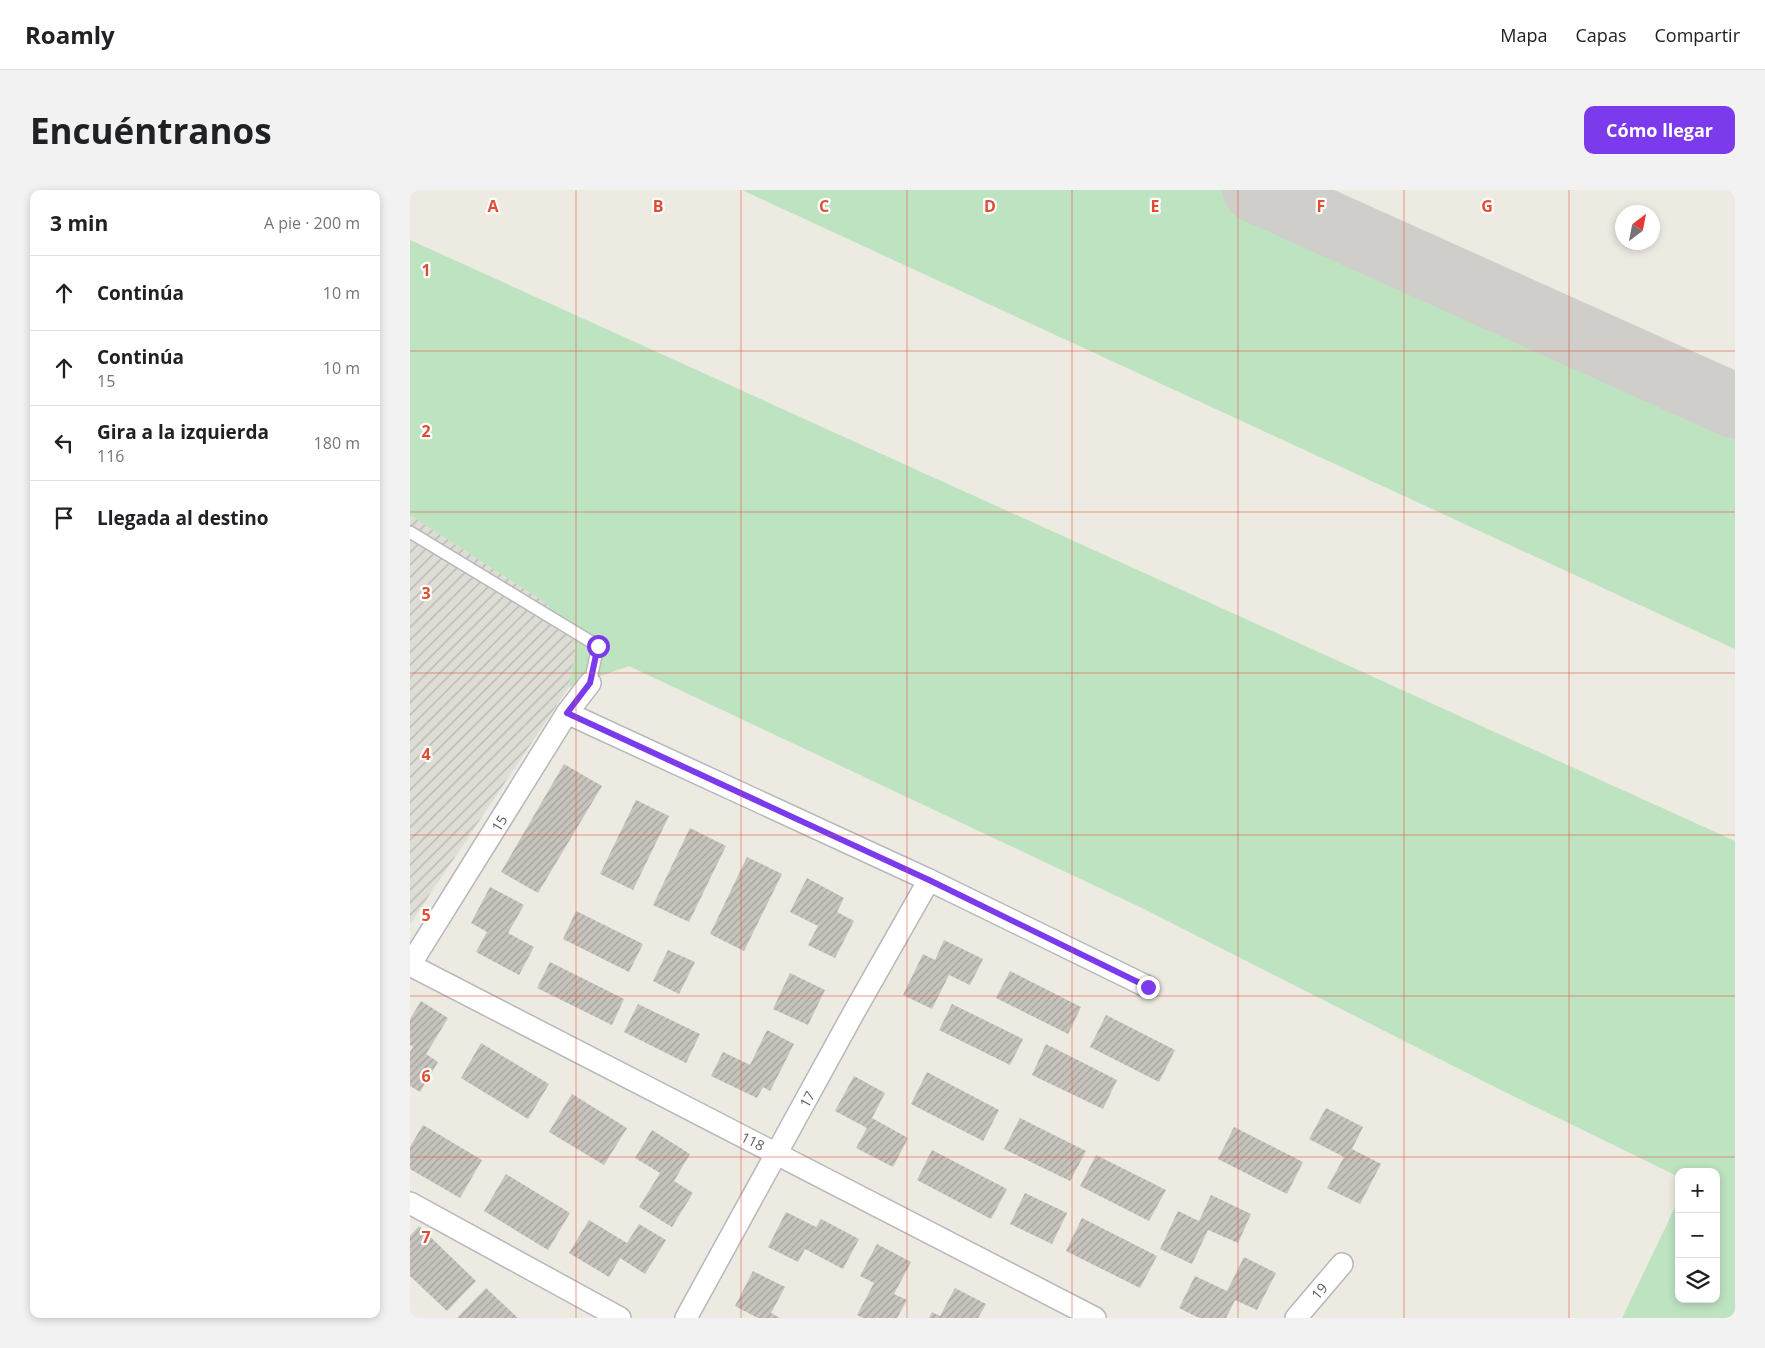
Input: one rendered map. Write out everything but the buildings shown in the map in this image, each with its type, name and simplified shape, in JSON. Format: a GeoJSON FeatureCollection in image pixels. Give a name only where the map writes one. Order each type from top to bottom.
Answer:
{"type":"FeatureCollection","features":[{"type":"Feature","properties":{"kind":"street","name":"15"},"geometry":{"type":"LineString","coordinates":[[410,965],[567,713],[590,683]]}},
{"type":"Feature","properties":{"kind":"street"},"geometry":{"type":"LineString","coordinates":[[567,713],[929,880],[1148,987]]}},
{"type":"Feature","properties":{"kind":"street","name":"17"},"geometry":{"type":"LineString","coordinates":[[686,1318],[929,880]]}},
{"type":"Feature","properties":{"kind":"street","name":"118"},"geometry":{"type":"LineString","coordinates":[[410,965],[1095,1318]]}},
{"type":"Feature","properties":{"kind":"street"},"geometry":{"type":"LineString","coordinates":[[410,1203],[620,1318]]}},
{"type":"Feature","properties":{"kind":"street","name":"19"},"geometry":{"type":"LineString","coordinates":[[1296,1318],[1342,1264]]}},
{"type":"Feature","properties":{"kind":"lane"},"geometry":{"type":"LineString","coordinates":[[410,532],[598,646],[590,683]]}},
{"type":"Feature","properties":{"kind":"shaded area"},"geometry":{"type":"Polygon","coordinates":[[[410,515],[546,603],[576,645],[569,687],[410,924],[410,515]]]}},
{"type":"Feature","properties":{"kind":"green space"},"geometry":{"type":"Polygon","coordinates":[[[742,190],[1225,190],[1735,429],[1735,649],[742,190]]]}},
{"type":"Feature","properties":{"kind":"green space"},"geometry":{"type":"Polygon","coordinates":[[[410,240],[1735,841],[1735,1318],[1622,1318],[1675,1207],[1675,1303],[1720,1303],[1720,1168],[1675,1168],[1675,1175],[1491,1085],[1142,908],[629,666],[569,687],[576,645],[546,603],[410,515],[410,240]]]}},
{"type":"Feature","properties":{"kind":"taxiway"},"geometry":{"type":"LineString","coordinates":[[1255,190],[1735,406]]}},
{"type":"Feature","properties":{"kind":"route"},"geometry":{"type":"LineString","coordinates":[[598,646],[590,683],[567,713],[929,880],[1148,987]]}}]}
